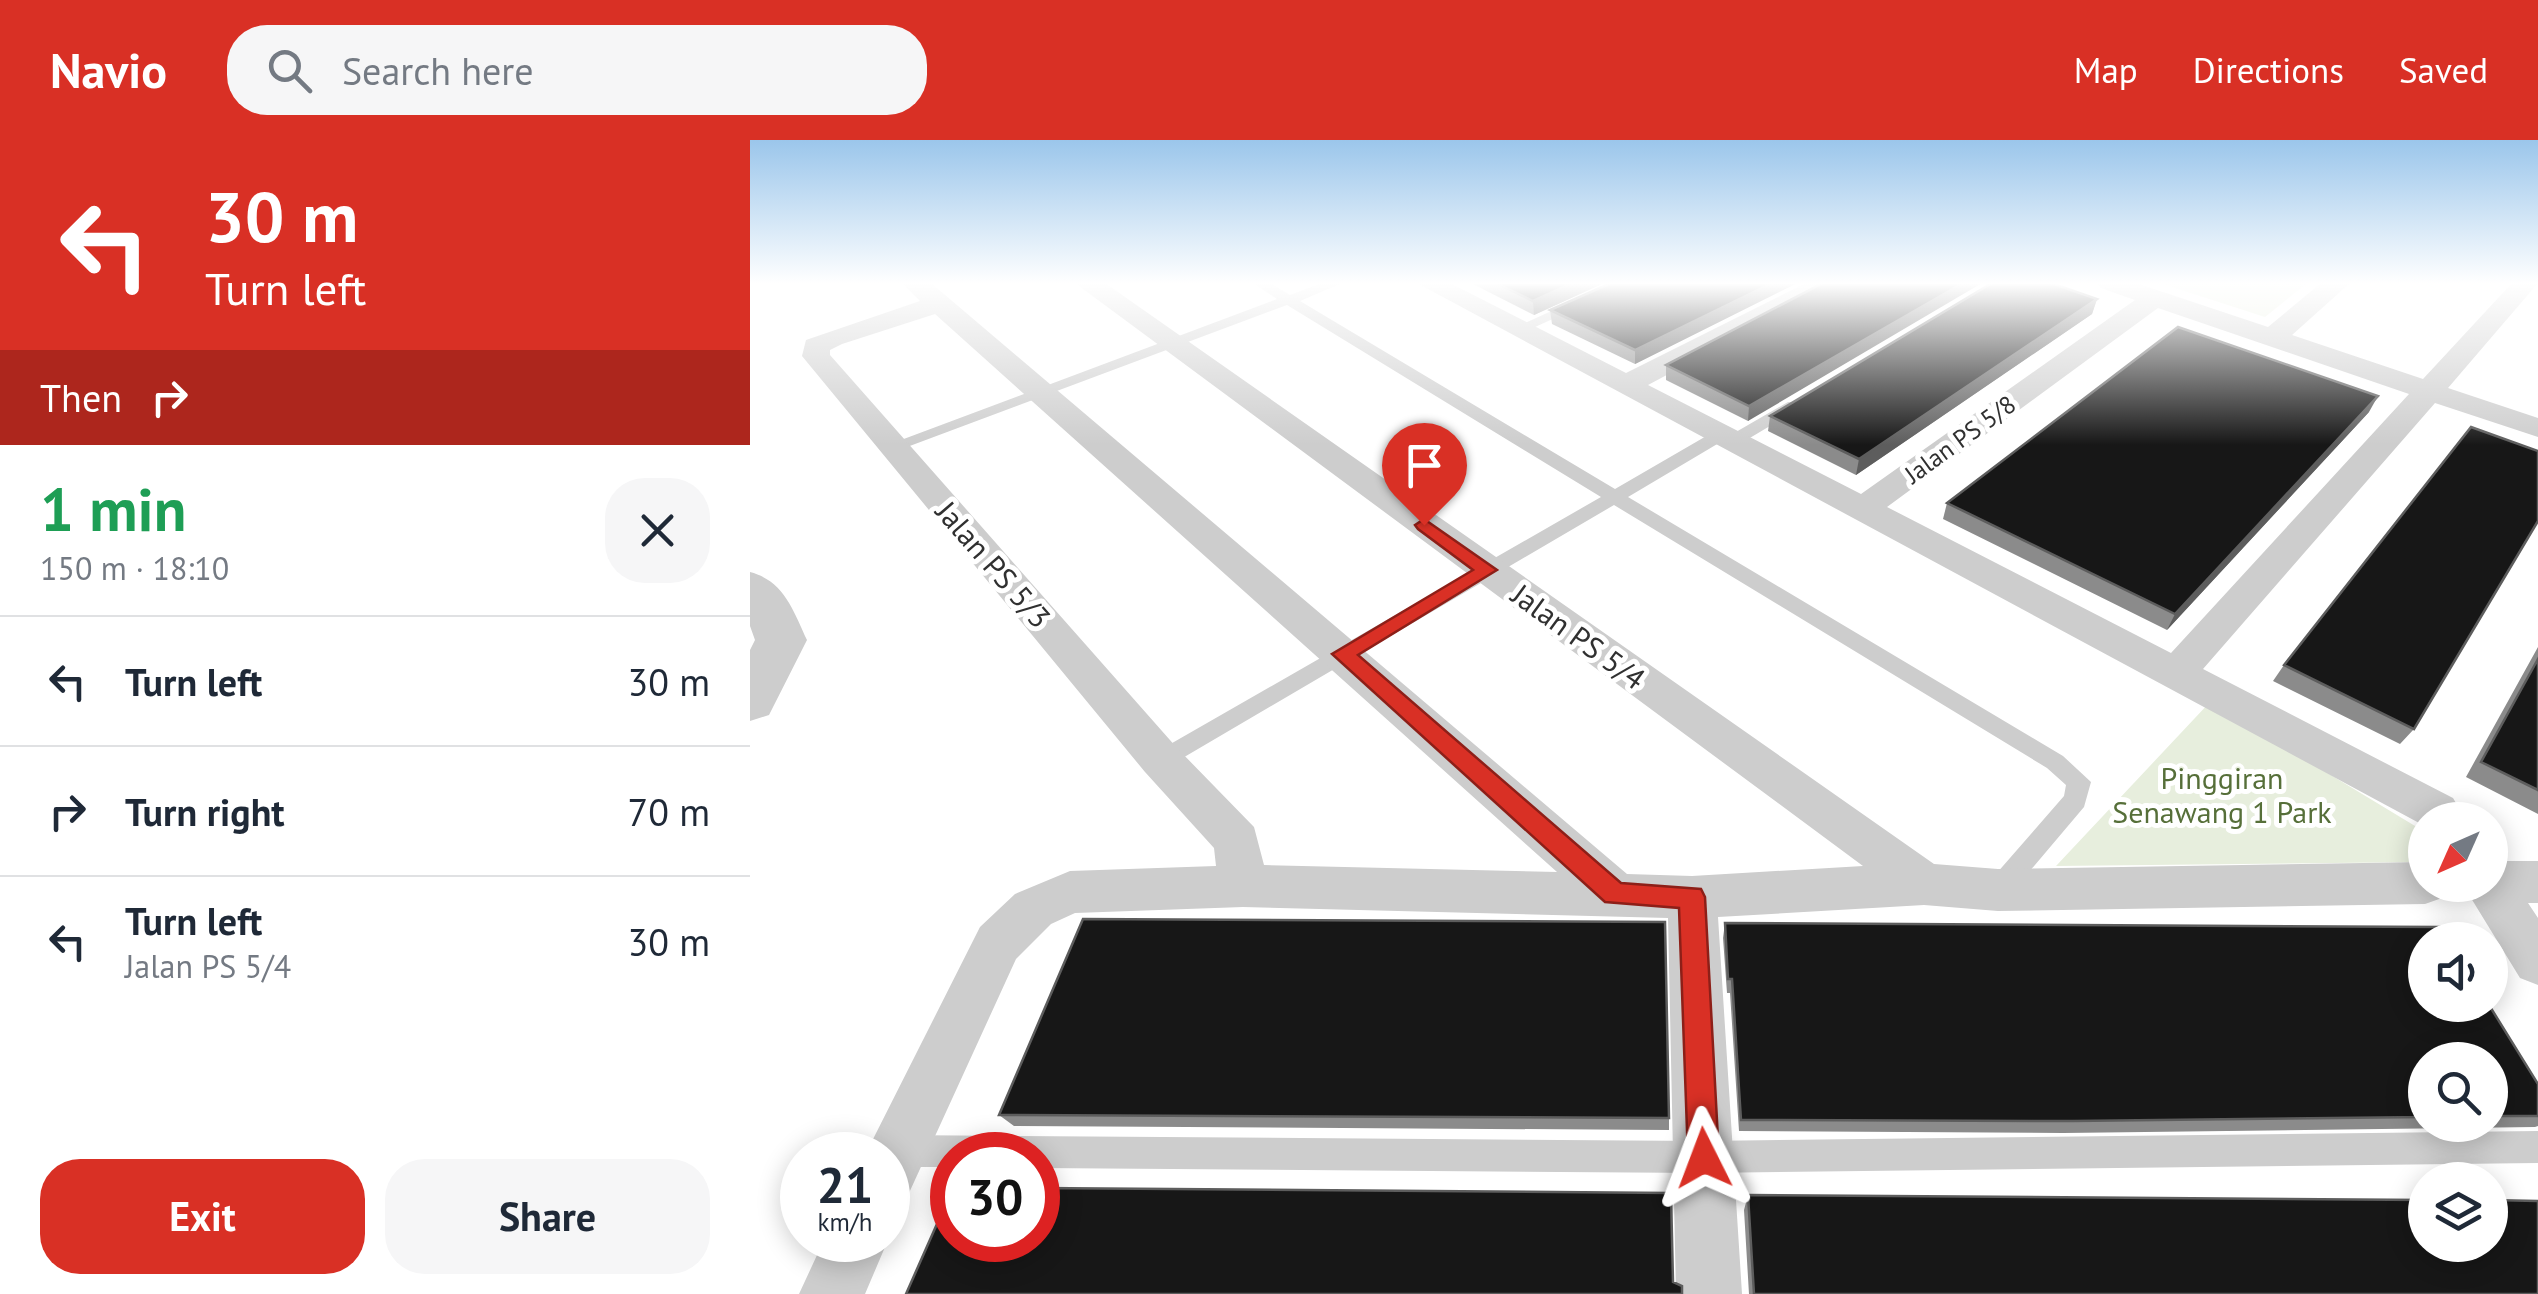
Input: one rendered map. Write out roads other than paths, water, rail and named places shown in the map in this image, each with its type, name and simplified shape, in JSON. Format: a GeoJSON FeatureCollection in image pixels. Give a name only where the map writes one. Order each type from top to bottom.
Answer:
{"type":"FeatureCollection","features":[{"type":"Feature","properties":{"kind":"street","name":"Jalan PS 5/3"},"geometry":{"type":"LineString","coordinates":[[836,337],[816,346],[816,356],[1161,760],[1237,840],[1243,886]]}},
{"type":"Feature","properties":{"kind":"street"},"geometry":{"type":"LineString","coordinates":[[976,337],[1615,894]]}},
{"type":"Feature","properties":{"kind":"street","name":"Jalan PS 5/4"},"geometry":{"type":"LineString","coordinates":[[1162,337],[1924,884]]}},
{"type":"Feature","properties":{"kind":"street"},"geometry":{"type":"LineString","coordinates":[[1532,337],[2420,802]]}},
{"type":"Feature","properties":{"kind":"street"},"geometry":{"type":"LineString","coordinates":[[1625,385],[1720,337]]}},
{"type":"Feature","properties":{"kind":"street","name":"Jalan PS 5/8"},"geometry":{"type":"LineString","coordinates":[[1863,509],[2101,337]]}},
{"type":"Feature","properties":{"kind":"street"},"geometry":{"type":"LineString","coordinates":[[2269,337],[2538,428]]}},
{"type":"Feature","properties":{"kind":"street"},"geometry":{"type":"LineString","coordinates":[[2176,673],[2478,337]]}},
{"type":"Feature","properties":{"kind":"street"},"geometry":{"type":"LineString","coordinates":[[750,588],[765,602],[781,640],[750,701]]}},
{"type":"Feature","properties":{"kind":"street"},"geometry":{"type":"LineString","coordinates":[[906,1132],[998,942],[1033,909],[1070,892],[1243,886],[1692,897],[1924,884],[1998,890],[2408,882]]}},
{"type":"Feature","properties":{"kind":"street"},"geometry":{"type":"LineString","coordinates":[[2508,883],[2538,882]]}},
{"type":"Feature","properties":{"kind":"street"},"geometry":{"type":"LineString","coordinates":[[1692,897],[1709,1294]]}},
{"type":"Feature","properties":{"kind":"street"},"geometry":{"type":"LineString","coordinates":[[2501,902],[2538,960]]}},
{"type":"Feature","properties":{"kind":"street"},"geometry":{"type":"LineString","coordinates":[[832,1294],[846,1262]]}},
{"type":"Feature","properties":{"kind":"lane"},"geometry":{"type":"LineString","coordinates":[[893,446],[1191,337]]}},
{"type":"Feature","properties":{"kind":"lane"},"geometry":{"type":"LineString","coordinates":[[1349,337],[2055,762],[2080,782],[2075,800],[1998,890]]}},
{"type":"Feature","properties":{"kind":"lane"},"geometry":{"type":"LineString","coordinates":[[1161,760],[1615,496],[1816,392]]}},
{"type":"Feature","properties":{"kind":"lane"},"geometry":{"type":"LineString","coordinates":[[910,1162],[1704,1158],[2538,1147]]}},
{"type":"Feature","properties":{"kind":"park label","name":"Pinggiran Senawang 1 Park"},"geometry":{"type":"Point","coordinates":[2222,794]}}]}
